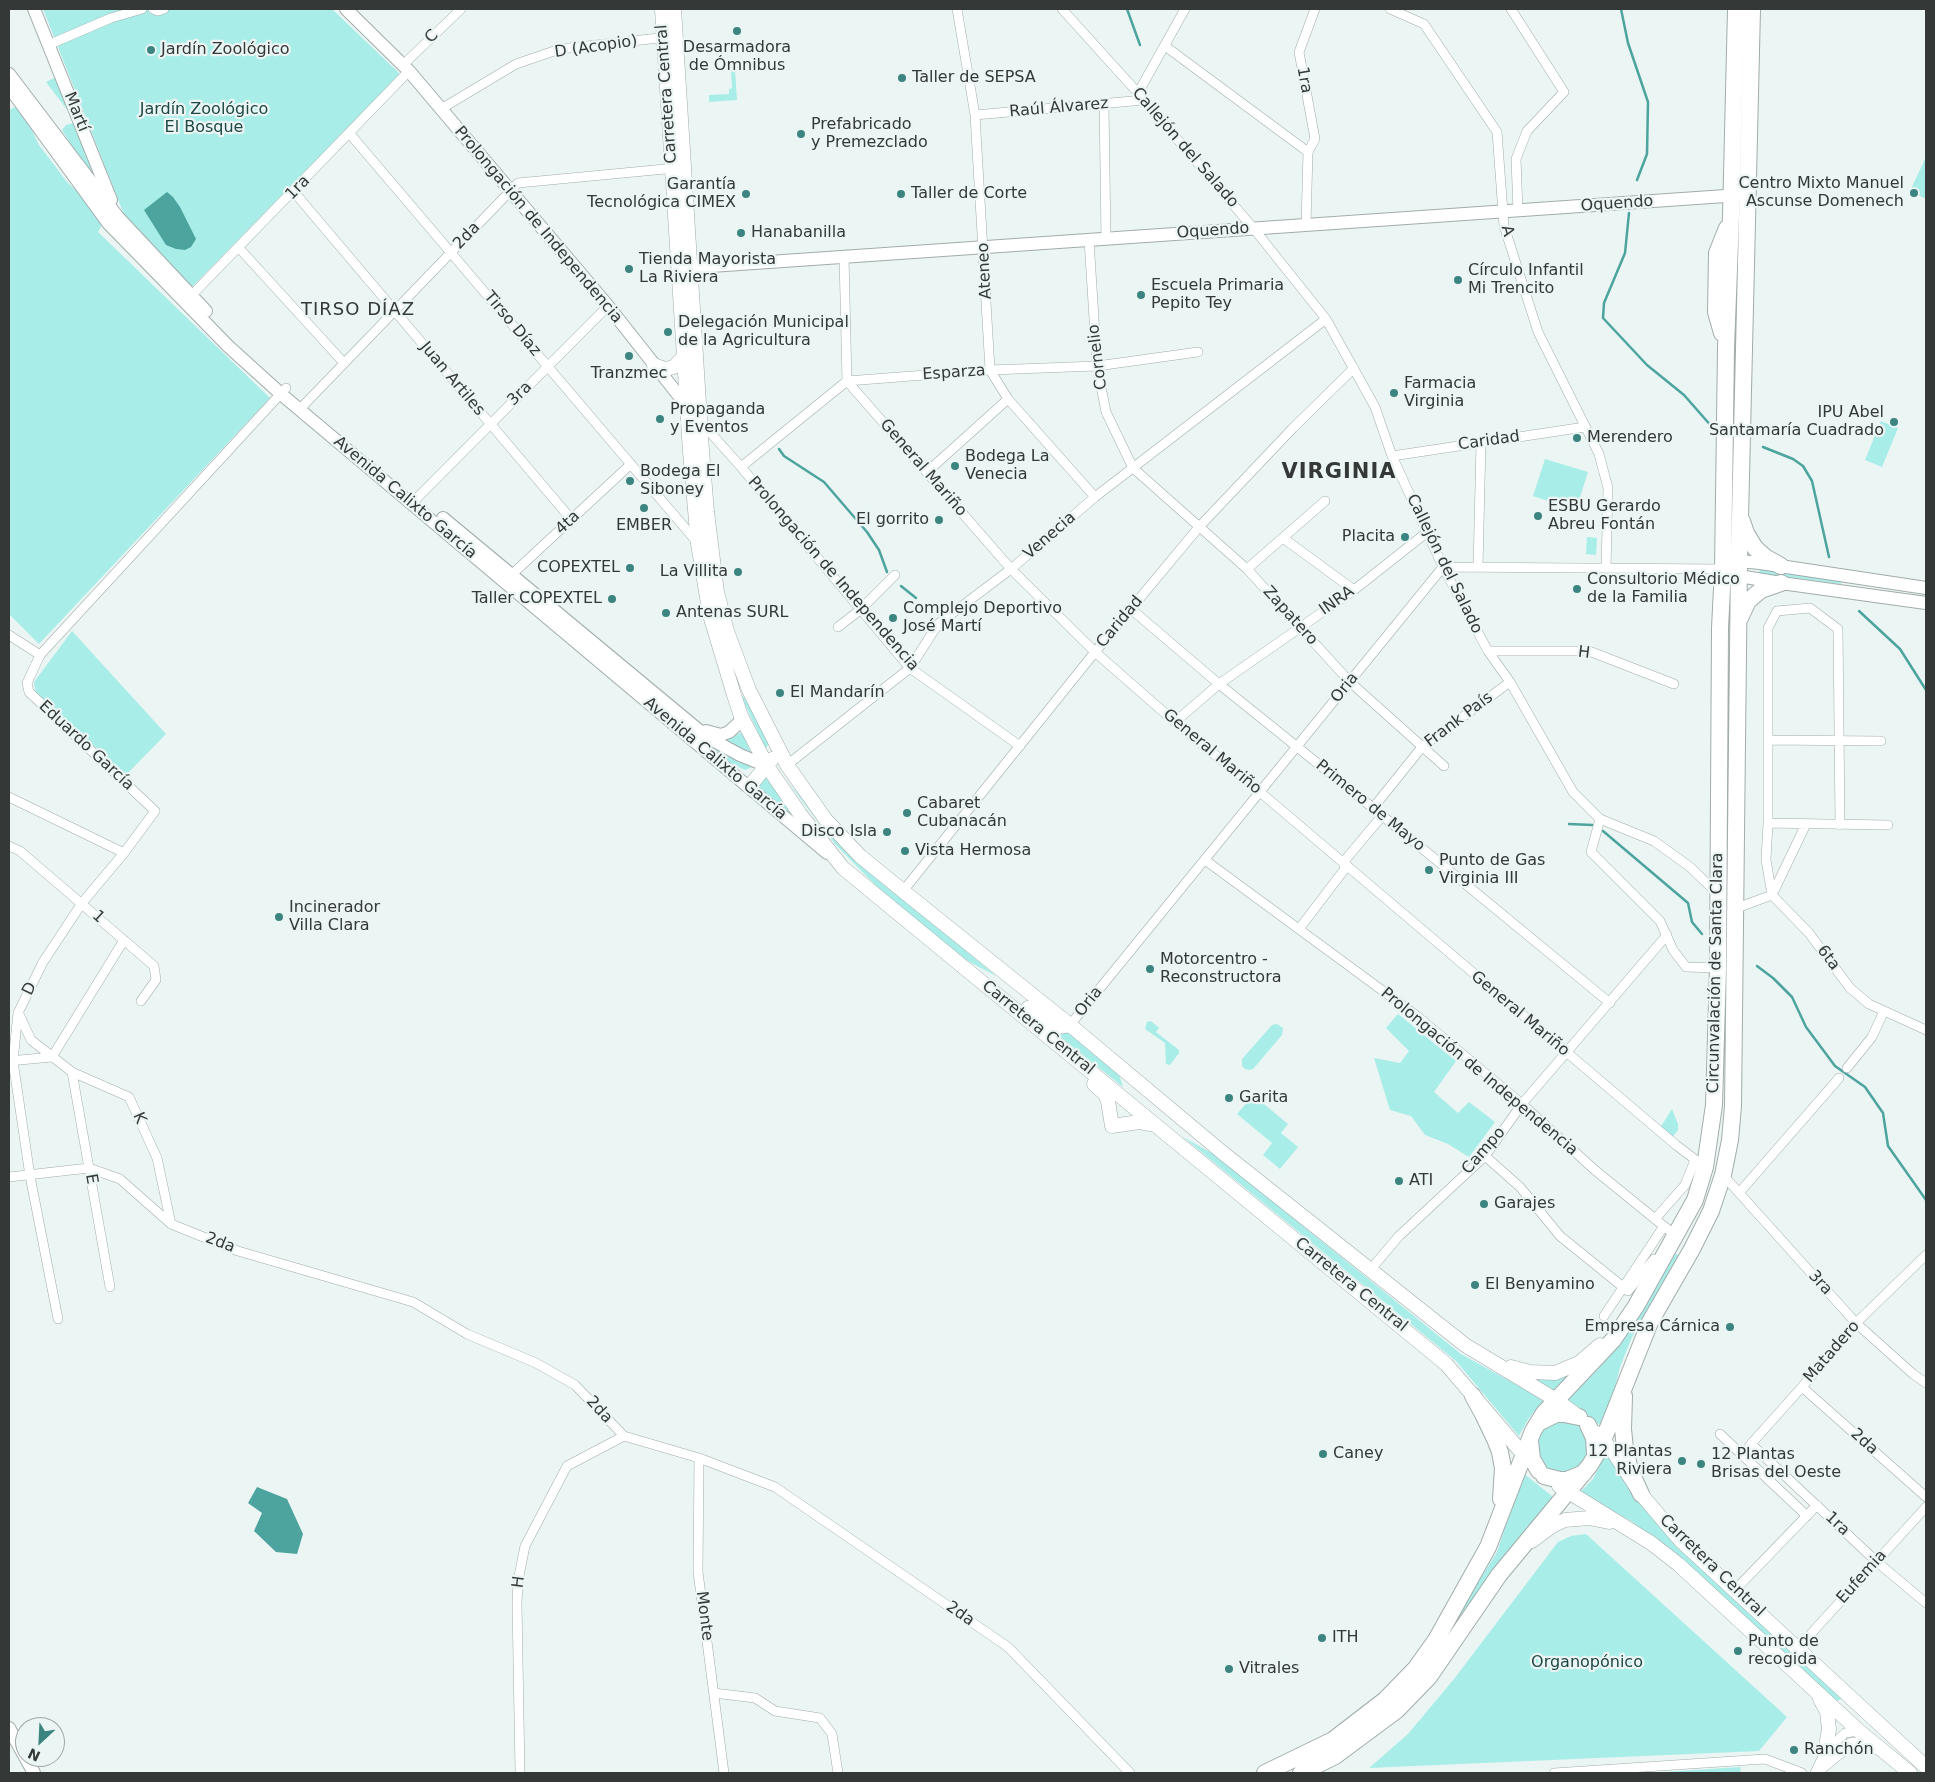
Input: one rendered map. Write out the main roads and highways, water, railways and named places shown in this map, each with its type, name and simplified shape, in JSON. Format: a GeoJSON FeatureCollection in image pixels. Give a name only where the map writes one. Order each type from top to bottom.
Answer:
{"type":"FeatureCollection","features":[{"type":"Feature","properties":{"kind":"highway","name":"Circunvalación de Santa Clara"},"geometry":{"type":"LineString","coordinates":[[1301,1773],[1335,1756],[1396,1710],[1429,1677],[1499,1575],[1589,1467],[1603,1440],[1650,1322],[1692,1249],[1711,1211],[1723,1175],[1730,1140],[1732,1106],[1740,514],[1739,195],[1736,9]]}},
{"type":"Feature","properties":{"kind":"highway","name":"Circunvalación de Santa Clara"},"geometry":{"type":"LineString","coordinates":[[1265,1773],[1333,1740],[1385,1700],[1416,1668],[1436,1640],[1488,1547],[1534,1428],[1556,1400],[1613,1340],[1629,1317],[1671,1231],[1695,1200],[1700,1163],[1714,1105],[1718,968],[1720,628],[1723,569],[1726,348],[1716,312],[1717,253],[1739,195],[1752,9]]}},
{"type":"Feature","properties":{"kind":"highway"},"geometry":{"type":"LineString","coordinates":[[1738,628],[1742,612],[1748,601],[1781,575],[1755,548],[1746,533],[1740,514]]}},
{"type":"Feature","properties":{"kind":"highway"},"geometry":{"type":"LineString","coordinates":[[1626,1380],[1623,1414],[1625,1449],[1630,1470],[1641,1494]]}},
{"type":"Feature","properties":{"kind":"highway"},"geometry":{"type":"LineString","coordinates":[[1473,1396],[1495,1439],[1503,1468],[1498,1520]]}},
{"type":"Feature","properties":{"kind":"highway"},"geometry":{"type":"LineString","coordinates":[[1556,1414],[1564,1414],[1584,1421],[1592,1431],[1596,1445],[1594,1459],[1589,1467],[1575,1478],[1567,1480],[1560,1480],[1542,1473],[1530,1452],[1534,1428],[1542,1420],[1556,1414]]}},
{"type":"Feature","properties":{"kind":"main road","name":"Martí"},"geometry":{"type":"LineString","coordinates":[[34,9],[117,216]]}},
{"type":"Feature","properties":{"kind":"main road","name":"Prolongación de Independencia"},"geometry":{"type":"LineString","coordinates":[[346,9],[406,68],[511,190],[608,306],[687,406]]}},
{"type":"Feature","properties":{"kind":"main road","name":"Carretera Central"},"geometry":{"type":"LineString","coordinates":[[662,9],[669,37],[690,353],[700,421],[696,452]]}},
{"type":"Feature","properties":{"kind":"main road","name":"Carretera Central"},"geometry":{"type":"LineString","coordinates":[[669,37],[674,9]]}},
{"type":"Feature","properties":{"kind":"main road","name":"Avenida Calixto García"},"geometry":{"type":"LineString","coordinates":[[9,74],[117,216],[228,346],[508,578],[691,724],[715,741],[740,755],[767,766]]}},
{"type":"Feature","properties":{"kind":"main road","name":"Avenida Calixto García"},"geometry":{"type":"LineString","coordinates":[[9,87],[108,223],[189,299]]}},
{"type":"Feature","properties":{"kind":"main road","name":"Oquendo"},"geometry":{"type":"LineString","coordinates":[[684,268],[1739,195]]}},
{"type":"Feature","properties":{"kind":"main road","name":"Carretera Central"},"geometry":{"type":"LineString","coordinates":[[690,353],[687,406],[696,452],[701,513],[717,592],[716,613],[727,631],[749,690],[776,747],[826,820],[860,856],[1070,1025],[1223,1153],[1466,1346],[1556,1400],[1584,1421],[1612,1450],[1641,1494],[1680,1540],[1926,1767]]}},
{"type":"Feature","properties":{"kind":"main road"},"geometry":{"type":"LineString","coordinates":[[654,365],[665,369],[674,367],[690,353]]}},
{"type":"Feature","properties":{"kind":"main road","name":"Carretera Central"},"geometry":{"type":"LineString","coordinates":[[701,513],[698,544],[716,613],[734,695],[741,716],[767,766],[800,814],[843,868],[1446,1364],[1523,1455],[1542,1473],[1568,1493],[1651,1543],[1678,1564],[1859,1731],[1910,1773]]}},
{"type":"Feature","properties":{"kind":"main road"},"geometry":{"type":"LineString","coordinates":[[1723,569],[1739,568],[1781,575],[1926,603]]}},
{"type":"Feature","properties":{"kind":"main road"},"geometry":{"type":"LineString","coordinates":[[1781,575],[1926,588]]}},
{"type":"Feature","properties":{"kind":"main road","name":"Avenida Calixto García"},"geometry":{"type":"LineString","coordinates":[[508,578],[843,868]]}},
{"type":"Feature","properties":{"kind":"main road"},"geometry":{"type":"LineString","coordinates":[[734,695],[749,690]]}},
{"type":"Feature","properties":{"kind":"main road"},"geometry":{"type":"LineString","coordinates":[[691,724],[712,734],[721,735],[736,727],[740,722],[741,716]]}},
{"type":"Feature","properties":{"kind":"main road"},"geometry":{"type":"LineString","coordinates":[[749,787],[772,760],[776,747]]}},
{"type":"Feature","properties":{"kind":"main road"},"geometry":{"type":"LineString","coordinates":[[767,766],[790,778],[826,820]]}},
{"type":"Feature","properties":{"kind":"main road"},"geometry":{"type":"LineString","coordinates":[[966,969],[1003,987],[1050,1024],[1058,1027],[1070,1025]]}},
{"type":"Feature","properties":{"kind":"main road"},"geometry":{"type":"LineString","coordinates":[[1070,1054],[1076,1066],[1105,1094],[1110,1109],[1112,1126],[1139,1122],[1160,1128]]}},
{"type":"Feature","properties":{"kind":"main road"},"geometry":{"type":"LineString","coordinates":[[1134,1107],[1149,1091]]}},
{"type":"Feature","properties":{"kind":"main road"},"geometry":{"type":"LineString","coordinates":[[1495,1363],[1544,1374],[1568,1369],[1598,1347],[1629,1317]]}},
{"type":"Feature","properties":{"kind":"main road"},"geometry":{"type":"LineString","coordinates":[[1520,1551],[1552,1526],[1565,1520],[1578,1518],[1608,1521],[1651,1543]]}},
{"type":"Feature","properties":{"kind":"main road"},"geometry":{"type":"LineString","coordinates":[[1815,1690],[1827,1712],[1829,1729],[1825,1752]]}},
{"type":"Feature","properties":{"kind":"main road"},"geometry":{"type":"LineString","coordinates":[[1859,1731],[1873,1719]]}},
{"type":"Feature","properties":{"kind":"main road"},"geometry":{"type":"LineString","coordinates":[[9,1728],[34,1773]]}},
{"type":"Feature","properties":{"kind":"main road"},"geometry":{"type":"LineString","coordinates":[[1851,1745],[1866,1744],[1884,1750]]}},
{"type":"Feature","properties":{"kind":"waterway"},"geometry":{"type":"LineString","coordinates":[[1127,9],[1140,45]]}},
{"type":"Feature","properties":{"kind":"waterway"},"geometry":{"type":"LineString","coordinates":[[1621,9],[1628,43],[1648,102],[1647,154],[1637,180]]}},
{"type":"Feature","properties":{"kind":"waterway"},"geometry":{"type":"LineString","coordinates":[[1629,213],[1625,253],[1604,303],[1603,318],[1647,365],[1684,395],[1713,428]]}},
{"type":"Feature","properties":{"kind":"waterway"},"geometry":{"type":"LineString","coordinates":[[1763,447],[1793,459],[1803,466],[1812,481],[1829,557]]}},
{"type":"Feature","properties":{"kind":"waterway"},"geometry":{"type":"LineString","coordinates":[[779,449],[784,456],[824,482],[867,532],[879,550],[887,572]]}},
{"type":"Feature","properties":{"kind":"waterway"},"geometry":{"type":"LineString","coordinates":[[901,586],[916,598]]}},
{"type":"Feature","properties":{"kind":"waterway"},"geometry":{"type":"LineString","coordinates":[[1859,611],[1900,649],[1926,690]]}},
{"type":"Feature","properties":{"kind":"waterway"},"geometry":{"type":"LineString","coordinates":[[1569,824],[1592,825]]}},
{"type":"Feature","properties":{"kind":"waterway"},"geometry":{"type":"LineString","coordinates":[[1603,831],[1688,903],[1692,922],[1702,934]]}},
{"type":"Feature","properties":{"kind":"waterway"},"geometry":{"type":"LineString","coordinates":[[1757,966],[1773,978],[1792,997],[1806,1027],[1835,1066],[1865,1087],[1883,1113],[1888,1146],[1926,1200]]}},
{"type":"Feature","properties":{"kind":"place","name":"Desarmadora de Ómnibus"},"geometry":{"type":"Point","coordinates":[737,31]}},
{"type":"Feature","properties":{"kind":"place","name":"Jardín Zoológico"},"geometry":{"type":"Point","coordinates":[151,50]}},
{"type":"Feature","properties":{"kind":"place","name":"Taller de SEPSA"},"geometry":{"type":"Point","coordinates":[902,78]}},
{"type":"Feature","properties":{"kind":"place","name":"Prefabricado y Premezclado"},"geometry":{"type":"Point","coordinates":[801,134]}},
{"type":"Feature","properties":{"kind":"place","name":"Centro Mixto Manuel Ascunse Domenech"},"geometry":{"type":"Point","coordinates":[1914,193]}},
{"type":"Feature","properties":{"kind":"place","name":"Garantía Tecnológica CIMEX"},"geometry":{"type":"Point","coordinates":[746,194]}},
{"type":"Feature","properties":{"kind":"place","name":"Taller de Corte"},"geometry":{"type":"Point","coordinates":[901,194]}},
{"type":"Feature","properties":{"kind":"place","name":"Hanabanilla"},"geometry":{"type":"Point","coordinates":[741,233]}},
{"type":"Feature","properties":{"kind":"place","name":"Tienda Mayorista La Riviera"},"geometry":{"type":"Point","coordinates":[629,269]}},
{"type":"Feature","properties":{"kind":"place","name":"Círculo Infantil Mi Trencito"},"geometry":{"type":"Point","coordinates":[1458,280]}},
{"type":"Feature","properties":{"kind":"place","name":"Escuela Primaria Pepito Tey"},"geometry":{"type":"Point","coordinates":[1141,295]}},
{"type":"Feature","properties":{"kind":"place","name":"Delegación Municipal de la Agricultura"},"geometry":{"type":"Point","coordinates":[668,332]}},
{"type":"Feature","properties":{"kind":"place","name":"Tranzmec"},"geometry":{"type":"Point","coordinates":[629,356]}},
{"type":"Feature","properties":{"kind":"place","name":"Farmacia Virginia"},"geometry":{"type":"Point","coordinates":[1394,393]}},
{"type":"Feature","properties":{"kind":"place","name":"Propaganda y Eventos"},"geometry":{"type":"Point","coordinates":[660,419]}},
{"type":"Feature","properties":{"kind":"place","name":"IPU Abel Santamaría Cuadrado"},"geometry":{"type":"Point","coordinates":[1894,422]}},
{"type":"Feature","properties":{"kind":"place","name":"Merendero"},"geometry":{"type":"Point","coordinates":[1577,438]}},
{"type":"Feature","properties":{"kind":"place","name":"Bodega La Venecia"},"geometry":{"type":"Point","coordinates":[955,466]}},
{"type":"Feature","properties":{"kind":"place","name":"Bodega El Siboney"},"geometry":{"type":"Point","coordinates":[630,481]}},
{"type":"Feature","properties":{"kind":"place","name":"EMBER"},"geometry":{"type":"Point","coordinates":[644,508]}},
{"type":"Feature","properties":{"kind":"place","name":"ESBU Gerardo Abreu Fontán"},"geometry":{"type":"Point","coordinates":[1538,516]}},
{"type":"Feature","properties":{"kind":"place","name":"El gorrito"},"geometry":{"type":"Point","coordinates":[939,520]}},
{"type":"Feature","properties":{"kind":"place","name":"Placita"},"geometry":{"type":"Point","coordinates":[1405,537]}},
{"type":"Feature","properties":{"kind":"place","name":"COPEXTEL"},"geometry":{"type":"Point","coordinates":[630,568]}},
{"type":"Feature","properties":{"kind":"place","name":"La Villita"},"geometry":{"type":"Point","coordinates":[738,572]}},
{"type":"Feature","properties":{"kind":"place","name":"Consultorio Médico de la Familia"},"geometry":{"type":"Point","coordinates":[1577,589]}},
{"type":"Feature","properties":{"kind":"place","name":"Taller COPEXTEL"},"geometry":{"type":"Point","coordinates":[612,599]}},
{"type":"Feature","properties":{"kind":"place","name":"Antenas SURL"},"geometry":{"type":"Point","coordinates":[666,613]}},
{"type":"Feature","properties":{"kind":"place","name":"Complejo Deportivo José Martí"},"geometry":{"type":"Point","coordinates":[893,618]}},
{"type":"Feature","properties":{"kind":"place","name":"El Mandarín"},"geometry":{"type":"Point","coordinates":[780,693]}},
{"type":"Feature","properties":{"kind":"place","name":"Cabaret Cubanacán"},"geometry":{"type":"Point","coordinates":[907,813]}},
{"type":"Feature","properties":{"kind":"place","name":"Disco Isla"},"geometry":{"type":"Point","coordinates":[887,832]}},
{"type":"Feature","properties":{"kind":"place","name":"Vista Hermosa"},"geometry":{"type":"Point","coordinates":[905,851]}},
{"type":"Feature","properties":{"kind":"place","name":"Punto de Gas Virginia III"},"geometry":{"type":"Point","coordinates":[1429,870]}},
{"type":"Feature","properties":{"kind":"place","name":"Incinerador Villa Clara"},"geometry":{"type":"Point","coordinates":[279,917]}},
{"type":"Feature","properties":{"kind":"place","name":"Motorcentro - Reconstructora"},"geometry":{"type":"Point","coordinates":[1150,969]}},
{"type":"Feature","properties":{"kind":"place","name":"Garita"},"geometry":{"type":"Point","coordinates":[1229,1098]}},
{"type":"Feature","properties":{"kind":"place","name":"ATI"},"geometry":{"type":"Point","coordinates":[1399,1181]}},
{"type":"Feature","properties":{"kind":"place","name":"Garajes"},"geometry":{"type":"Point","coordinates":[1484,1204]}},
{"type":"Feature","properties":{"kind":"place","name":"El Benyamino"},"geometry":{"type":"Point","coordinates":[1475,1285]}},
{"type":"Feature","properties":{"kind":"place","name":"Empresa Cárnica"},"geometry":{"type":"Point","coordinates":[1730,1327]}},
{"type":"Feature","properties":{"kind":"place","name":"Caney"},"geometry":{"type":"Point","coordinates":[1323,1454]}},
{"type":"Feature","properties":{"kind":"place","name":"12 Plantas Riviera"},"geometry":{"type":"Point","coordinates":[1682,1461]}},
{"type":"Feature","properties":{"kind":"place","name":"12 Plantas Brisas del Oeste"},"geometry":{"type":"Point","coordinates":[1701,1464]}},
{"type":"Feature","properties":{"kind":"place","name":"ITH"},"geometry":{"type":"Point","coordinates":[1322,1638]}},
{"type":"Feature","properties":{"kind":"place","name":"Punto de recogida"},"geometry":{"type":"Point","coordinates":[1738,1651]}},
{"type":"Feature","properties":{"kind":"place","name":"Vitrales"},"geometry":{"type":"Point","coordinates":[1229,1669]}},
{"type":"Feature","properties":{"kind":"place","name":"Ranchón"},"geometry":{"type":"Point","coordinates":[1794,1750]}},
{"type":"Feature","properties":{"kind":"district","name":"TIRSO DÍAZ"},"geometry":{"type":"Point","coordinates":[358,310]}},
{"type":"Feature","properties":{"kind":"district","name":"VIRGINIA"},"geometry":{"type":"Point","coordinates":[1339,473]}},
{"type":"Feature","properties":{"kind":"park label","name":"Jardín Zoológico El Bosque"},"geometry":{"type":"Point","coordinates":[204,119]}},
{"type":"Feature","properties":{"kind":"park label","name":"Organopónico"},"geometry":{"type":"Point","coordinates":[1587,1663]}}]}
